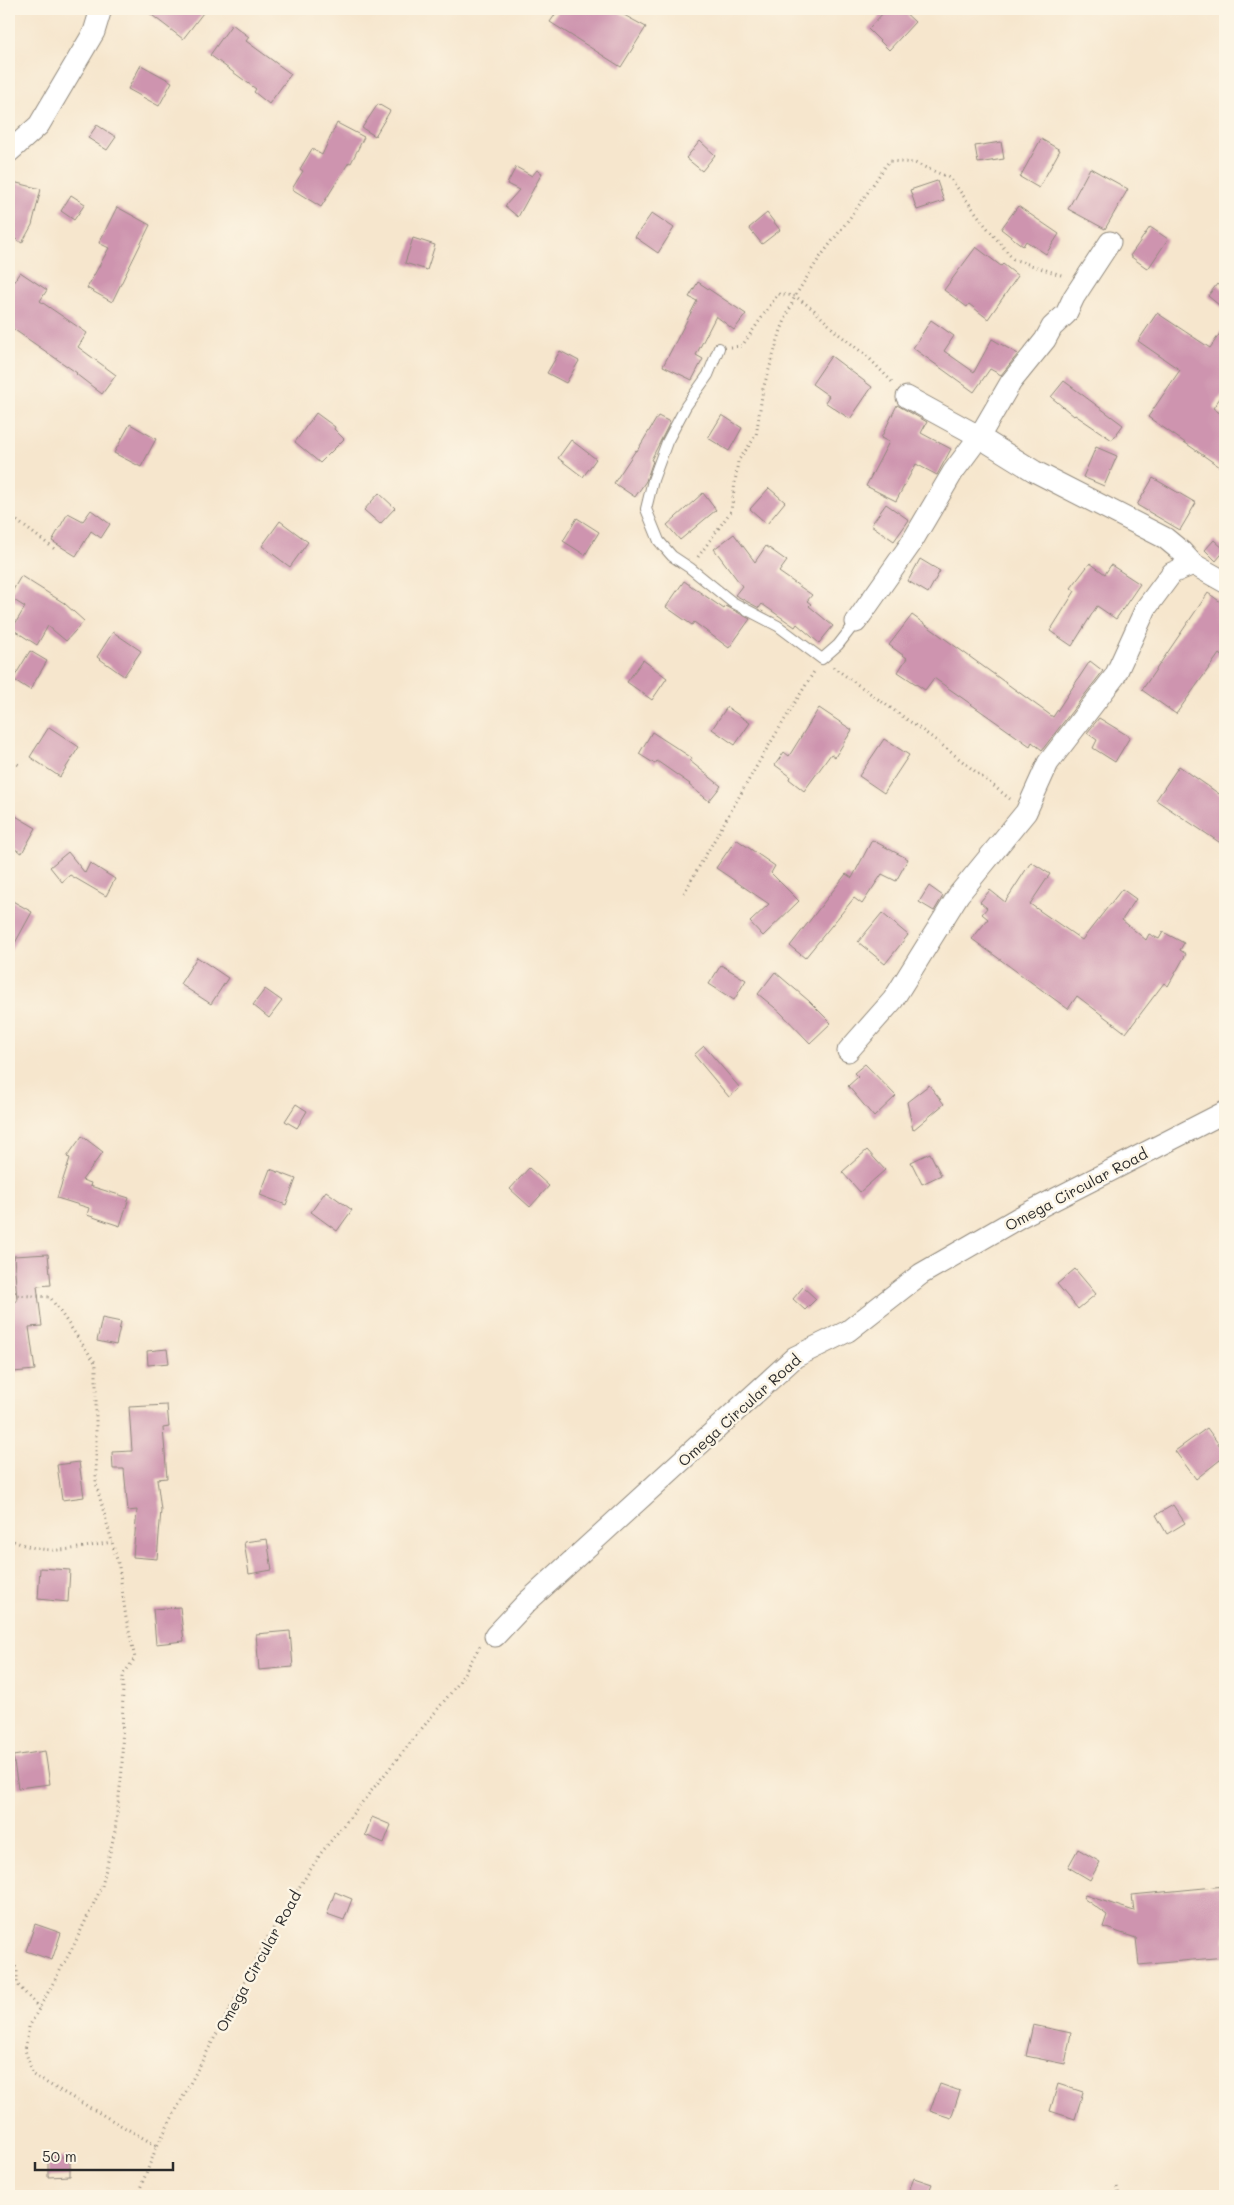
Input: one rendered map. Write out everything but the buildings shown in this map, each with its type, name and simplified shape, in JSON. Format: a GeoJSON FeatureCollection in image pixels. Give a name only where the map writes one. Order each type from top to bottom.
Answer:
{"type":"FeatureCollection","features":[{"type":"Feature","properties":{"kind":"street"},"geometry":{"type":"LineString","coordinates":[[9,152],[39,125],[94,32],[101,9]]}},
{"type":"Feature","properties":{"kind":"street"},"geometry":{"type":"LineString","coordinates":[[856,622],[910,545],[953,472],[979,437],[1011,382],[1045,340],[1052,327],[1066,314],[1110,242]]}},
{"type":"Feature","properties":{"kind":"street"},"geometry":{"type":"LineString","coordinates":[[906,397],[979,437],[1034,471],[1164,538],[1182,552],[1193,564],[1225,582]]}},
{"type":"Feature","properties":{"kind":"street"},"geometry":{"type":"LineString","coordinates":[[848,1051],[893,1000],[959,894],[1026,812],[1048,763],[1115,676],[1146,608],[1172,573],[1193,564]]}},
{"type":"Feature","properties":{"kind":"street","name":"Omega Circular Road"},"geometry":{"type":"LineString","coordinates":[[487,1642],[527,1602],[795,1357],[848,1331],[921,1274],[1020,1217],[1225,1112]]}},
{"type":"Feature","properties":{"kind":"lane"},"geometry":{"type":"LineString","coordinates":[[719,348],[708,374],[686,406],[667,442],[653,480],[646,509],[659,541],[672,556],[732,602],[778,626],[822,659],[838,645],[856,622]]}},
{"type":"Feature","properties":{"kind":"path"},"geometry":{"type":"LineString","coordinates":[[690,568],[730,511],[738,461],[756,436],[763,389],[781,330],[795,296],[889,161],[915,163],[950,178],[1013,259],[1084,282]]}},
{"type":"Feature","properties":{"kind":"path"},"geometry":{"type":"LineString","coordinates":[[719,348],[742,346],[778,294],[795,296],[867,356],[906,397]]}},
{"type":"Feature","properties":{"kind":"path"},"geometry":{"type":"LineString","coordinates":[[9,515],[56,550]]}},
{"type":"Feature","properties":{"kind":"path"},"geometry":{"type":"LineString","coordinates":[[684,893],[758,763],[822,659],[933,738],[1026,812]]}},
{"type":"Feature","properties":{"kind":"path"},"geometry":{"type":"LineString","coordinates":[[9,759],[19,765]]}},
{"type":"Feature","properties":{"kind":"path"},"geometry":{"type":"LineString","coordinates":[[9,1278],[16,1295],[50,1297],[96,1364],[96,1484],[119,1567],[134,1658],[122,1675],[122,1770],[115,1831],[102,1886],[74,1945],[29,2027],[26,2050],[33,2075],[157,2146]]}},
{"type":"Feature","properties":{"kind":"path"},"geometry":{"type":"LineString","coordinates":[[9,1539],[22,1546],[53,1552],[112,1542]]}},
{"type":"Feature","properties":{"kind":"path","name":"Omega Circular Road"},"geometry":{"type":"LineString","coordinates":[[137,2196],[157,2146],[269,1935],[321,1853],[458,1684],[487,1642]]}},
{"type":"Feature","properties":{"kind":"path"},"geometry":{"type":"LineString","coordinates":[[9,1959],[17,1969],[17,1984],[39,2008]]}},
{"type":"Feature","properties":{"kind":"path"},"geometry":{"type":"LineString","coordinates":[[1117,2187],[1119,2196]]}}]}
